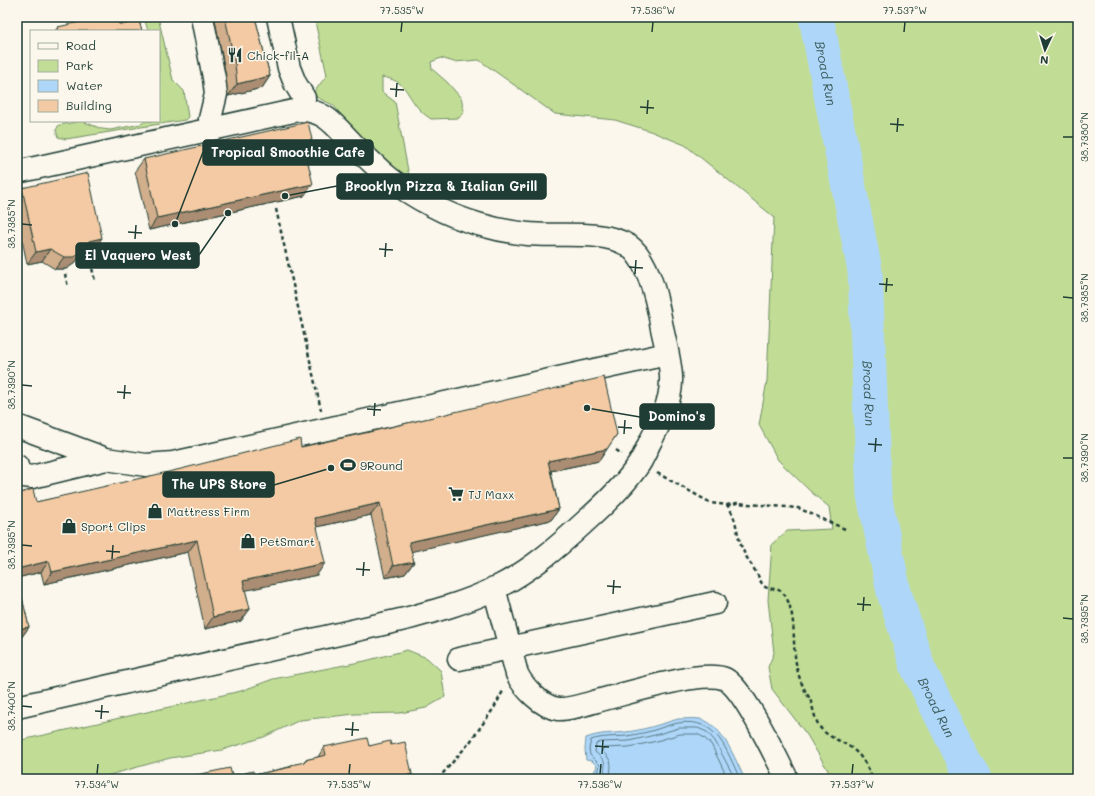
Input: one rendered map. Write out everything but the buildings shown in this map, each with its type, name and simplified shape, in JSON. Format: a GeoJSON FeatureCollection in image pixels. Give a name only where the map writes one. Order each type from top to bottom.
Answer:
{"type":"FeatureCollection","features":[{"type":"Feature","properties":{"kind":"lane"},"geometry":{"type":"LineString","coordinates":[[202,17],[216,94],[210,119]]}},
{"type":"Feature","properties":{"kind":"lane"},"geometry":{"type":"LineString","coordinates":[[278,17],[289,68],[295,83],[304,98]]}},
{"type":"Feature","properties":{"kind":"lane"},"geometry":{"type":"LineString","coordinates":[[17,172],[298,110],[307,110],[322,115],[333,122],[352,143],[402,189],[437,208],[456,216],[509,231],[533,234],[585,235],[611,238],[630,247],[646,269],[654,289],[671,380],[668,401],[658,427],[640,464],[621,488],[572,534],[538,562],[494,588],[452,606],[404,619],[17,707]]}},
{"type":"Feature","properties":{"kind":"lane"},"geometry":{"type":"LineString","coordinates":[[17,426],[106,460],[146,466],[172,463],[667,354]]}},
{"type":"Feature","properties":{"kind":"lane"},"geometry":{"type":"LineString","coordinates":[[17,466],[18,470],[24,476],[32,477],[106,460]]}},
{"type":"Feature","properties":{"kind":"lane"},"geometry":{"type":"LineString","coordinates":[[494,588],[512,658],[520,681],[532,694],[546,705],[558,709],[581,705],[682,680],[705,677],[724,678],[737,689],[747,704],[787,779]]}},
{"type":"Feature","properties":{"kind":"lane"},"geometry":{"type":"LineString","coordinates":[[459,659],[512,658],[715,603]]}},
{"type":"Feature","properties":{"kind":"path"},"geometry":{"type":"LineString","coordinates":[[276,209],[326,429]]}},
{"type":"Feature","properties":{"kind":"path"},"geometry":{"type":"LineString","coordinates":[[89,255],[96,281]]}},
{"type":"Feature","properties":{"kind":"path"},"geometry":{"type":"LineString","coordinates":[[65,274],[68,287]]}},
{"type":"Feature","properties":{"kind":"path"},"geometry":{"type":"LineString","coordinates":[[655,472],[711,503],[727,505],[737,503],[798,508],[845,528]]}},
{"type":"Feature","properties":{"kind":"path"},"geometry":{"type":"LineString","coordinates":[[727,505],[733,515],[744,551],[762,583],[766,588],[780,590],[788,599],[793,620],[793,643],[800,681],[809,697],[819,726],[829,735],[856,751],[873,779]]}},
{"type":"Feature","properties":{"kind":"path"},"geometry":{"type":"LineString","coordinates":[[438,779],[470,742],[494,708],[512,658]]}},
{"type":"Feature","properties":{"kind":"green space"},"geometry":{"type":"Polygon","coordinates":[[[144,17],[158,17],[173,80],[184,91],[188,117],[185,120],[66,139],[58,137],[56,130],[59,125],[76,122],[84,122],[102,129],[110,130],[141,124],[144,122],[160,122],[160,30],[148,30],[144,17]]]}},
{"type":"Feature","properties":{"kind":"green space"},"geometry":{"type":"Polygon","coordinates":[[[314,17],[1078,17],[1078,779],[833,779],[807,735],[772,689],[768,667],[774,653],[768,600],[772,544],[787,531],[832,529],[829,507],[778,460],[759,425],[767,381],[774,217],[685,145],[650,131],[615,120],[555,114],[479,60],[454,62],[441,58],[431,62],[432,69],[447,82],[461,98],[464,111],[459,118],[431,119],[414,103],[405,88],[396,81],[382,77],[382,92],[395,102],[409,176],[393,168],[370,149],[333,105],[316,97],[314,92],[327,75],[314,17]]]}},
{"type":"Feature","properties":{"kind":"green space"},"geometry":{"type":"Polygon","coordinates":[[[407,650],[427,658],[441,671],[445,697],[426,708],[400,713],[355,714],[300,720],[264,737],[222,750],[170,758],[95,779],[17,779],[17,741],[241,691],[273,679],[365,661],[407,650]]]}},
{"type":"Feature","properties":{"kind":"water"},"geometry":{"type":"Polygon","coordinates":[[[678,719],[700,719],[708,722],[715,728],[722,735],[745,779],[596,779],[594,772],[597,766],[592,761],[586,760],[586,738],[602,734],[639,730],[678,719]]]}},
{"type":"Feature","properties":{"kind":"waterway","name":"Broad Run"},"geometry":{"type":"LineString","coordinates":[[816,17],[865,271],[874,495],[894,592],[918,668],[975,779]]}},
{"type":"Feature","properties":{"kind":"place","name":"Chick-fil-A"},"geometry":{"type":"Point","coordinates":[235,55]}},
{"type":"Feature","properties":{"kind":"place","name":"Brooklyn Pizza & Italian Grill"},"geometry":{"type":"Point","coordinates":[285,196]}},
{"type":"Feature","properties":{"kind":"place","name":"El Vaquero West"},"geometry":{"type":"Point","coordinates":[228,213]}},
{"type":"Feature","properties":{"kind":"place","name":"Tropical Smoothie Cafe"},"geometry":{"type":"Point","coordinates":[175,224]}},
{"type":"Feature","properties":{"kind":"place","name":"Domino's"},"geometry":{"type":"Point","coordinates":[587,408]}},
{"type":"Feature","properties":{"kind":"place","name":"9Round"},"geometry":{"type":"Point","coordinates":[348,465]}},
{"type":"Feature","properties":{"kind":"place","name":"The UPS Store"},"geometry":{"type":"Point","coordinates":[331,468]}},
{"type":"Feature","properties":{"kind":"place","name":"TJ Maxx"},"geometry":{"type":"Point","coordinates":[456,494]}},
{"type":"Feature","properties":{"kind":"place","name":"Mattress Firm"},"geometry":{"type":"Point","coordinates":[155,511]}},
{"type":"Feature","properties":{"kind":"place","name":"Sport Clips"},"geometry":{"type":"Point","coordinates":[69,526]}},
{"type":"Feature","properties":{"kind":"place","name":"PetSmart"},"geometry":{"type":"Point","coordinates":[248,541]}}]}
